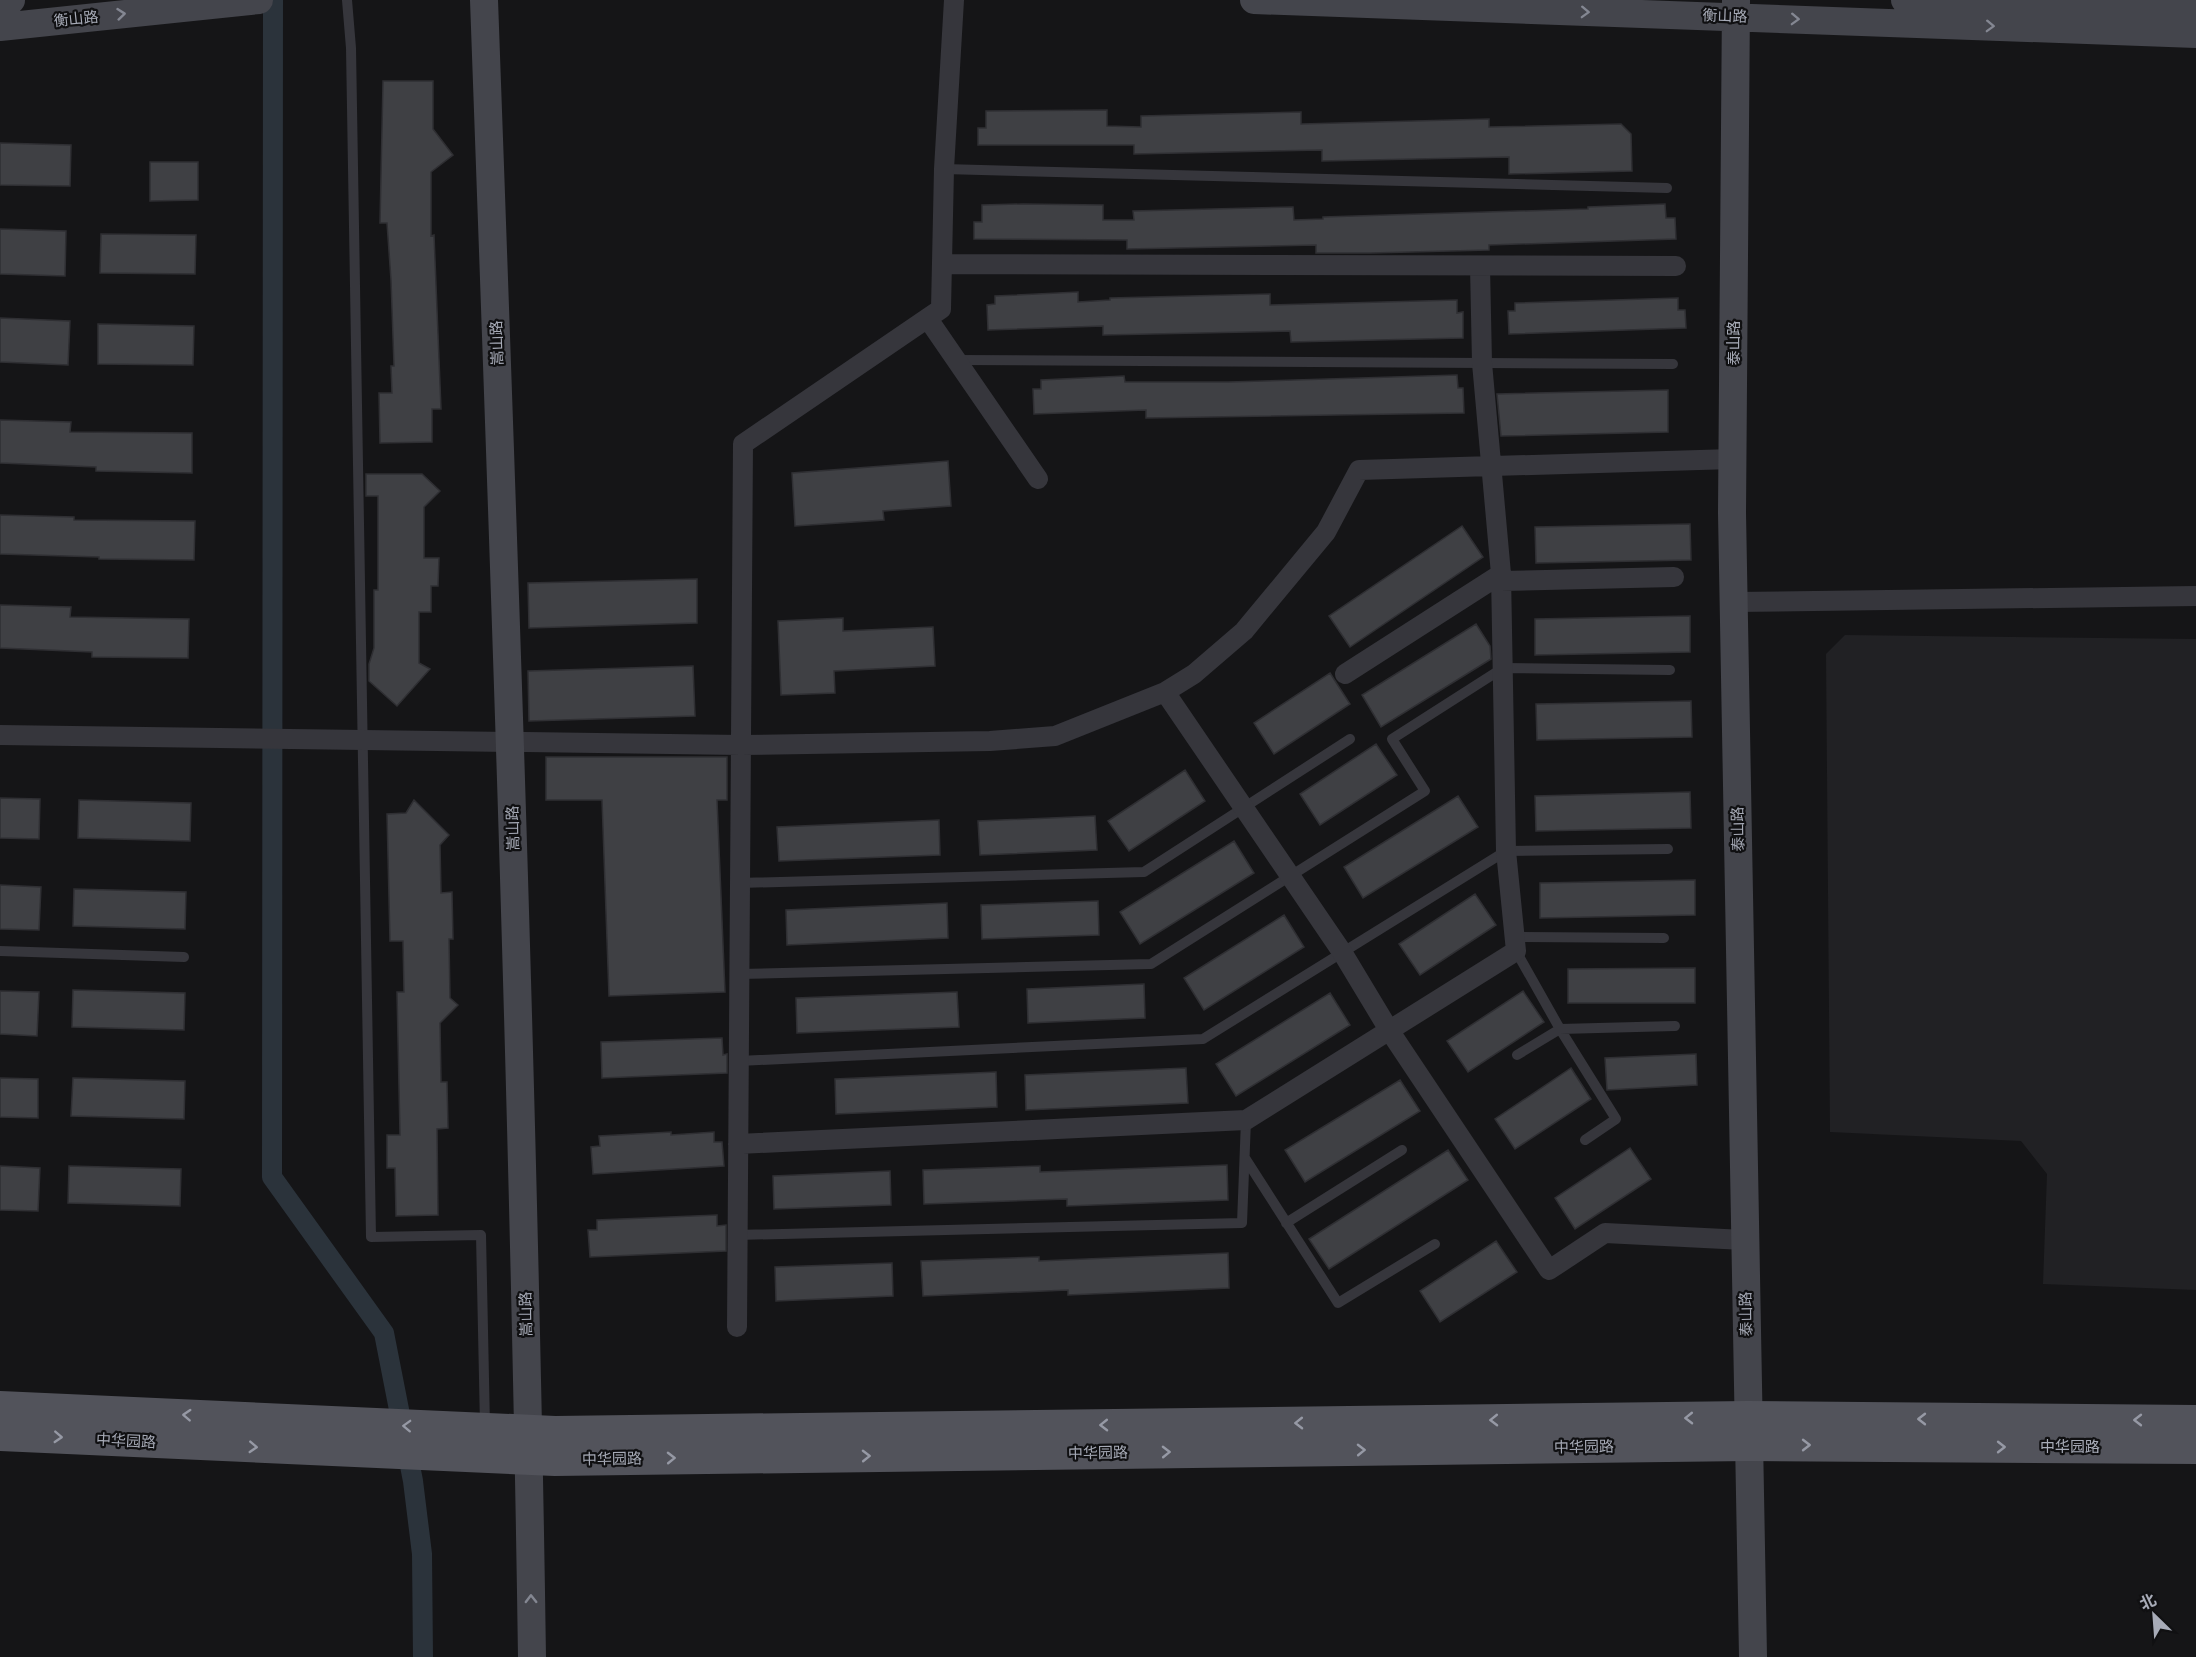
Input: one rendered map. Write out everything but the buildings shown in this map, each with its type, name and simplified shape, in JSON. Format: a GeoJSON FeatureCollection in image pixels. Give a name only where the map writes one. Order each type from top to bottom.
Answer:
{"type":"FeatureCollection","features":[{"type":"Feature","properties":{"kind":"main road","name":"中华园路"},"geometry":{"type":"LineString","coordinates":[[0,1407],[373,1438]]}},
{"type":"Feature","properties":{"kind":"main road","name":"中华园路"},"geometry":{"type":"LineString","coordinates":[[0,1435],[373,1438],[529,1445],[1748,1431],[2196,1421]]}},
{"type":"Feature","properties":{"kind":"main road","name":"中华园路"},"geometry":{"type":"LineString","coordinates":[[1748,1431],[2196,1448]]}},
{"type":"Feature","properties":{"kind":"street"},"geometry":{"type":"LineString","coordinates":[[0,1],[10,0]]}},
{"type":"Feature","properties":{"kind":"street","name":"嵩山路"},"geometry":{"type":"LineString","coordinates":[[484,0],[511,742],[529,1445],[532,1657]]}},
{"type":"Feature","properties":{"kind":"street"},"geometry":{"type":"LineString","coordinates":[[736,1327],[743,444],[941,309],[944,170],[954,0]]}},
{"type":"Feature","properties":{"kind":"street","name":"衡山路"},"geometry":{"type":"LineString","coordinates":[[1254,0],[1736,8],[2196,34]]}},
{"type":"Feature","properties":{"kind":"street"},"geometry":{"type":"LineString","coordinates":[[1905,0],[2196,13]]}},
{"type":"Feature","properties":{"kind":"street","name":"衡山路"},"geometry":{"type":"LineString","coordinates":[[0,27],[247,1]]}},
{"type":"Feature","properties":{"kind":"street","name":"泰山路"},"geometry":{"type":"LineString","coordinates":[[1736,8],[1732,459],[1753,1657]]}},
{"type":"Feature","properties":{"kind":"street"},"geometry":{"type":"LineString","coordinates":[[942,264],[1676,266]]}},
{"type":"Feature","properties":{"kind":"street"},"geometry":{"type":"LineString","coordinates":[[738,1144],[1246,1120],[1389,1030],[1515,944],[1506,851],[1501,577],[1482,363],[1480,266]]}},
{"type":"Feature","properties":{"kind":"street"},"geometry":{"type":"LineString","coordinates":[[928,319],[1038,479]]}},
{"type":"Feature","properties":{"kind":"street"},"geometry":{"type":"LineString","coordinates":[[0,735],[741,745],[990,741],[1055,736],[1165,692],[1194,674],[1244,632],[1326,532],[1359,470],[1732,459]]}},
{"type":"Feature","properties":{"kind":"street"},"geometry":{"type":"LineString","coordinates":[[1346,674],[1501,577],[1674,577]]}},
{"type":"Feature","properties":{"kind":"street"},"geometry":{"type":"LineString","coordinates":[[1734,602],[2196,596]]}},
{"type":"Feature","properties":{"kind":"street"},"geometry":{"type":"LineString","coordinates":[[1165,692],[1342,952],[1389,1030],[1549,1270],[1605,1233],[1744,1240]]}},
{"type":"Feature","properties":{"kind":"lane"},"geometry":{"type":"LineString","coordinates":[[347,0],[351,48],[371,1237],[481,1235],[486,1443]]}},
{"type":"Feature","properties":{"kind":"lane"},"geometry":{"type":"LineString","coordinates":[[944,170],[1667,188]]}},
{"type":"Feature","properties":{"kind":"lane"},"geometry":{"type":"LineString","coordinates":[[956,360],[1673,364]]}},
{"type":"Feature","properties":{"kind":"lane"},"geometry":{"type":"LineString","coordinates":[[739,974],[1151,964],[1425,791],[1392,740],[1503,668],[1670,670]]}},
{"type":"Feature","properties":{"kind":"lane"},"geometry":{"type":"LineString","coordinates":[[740,883],[1144,872],[1350,739]]}},
{"type":"Feature","properties":{"kind":"lane"},"geometry":{"type":"LineString","coordinates":[[739,1061],[1203,1039],[1506,851],[1668,849]]}},
{"type":"Feature","properties":{"kind":"lane"},"geometry":{"type":"LineString","coordinates":[[1586,1140],[1616,1119],[1560,1029],[1515,944],[1665,938]]}},
{"type":"Feature","properties":{"kind":"lane"},"geometry":{"type":"LineString","coordinates":[[0,951],[184,957]]}},
{"type":"Feature","properties":{"kind":"lane"},"geometry":{"type":"LineString","coordinates":[[1517,1055],[1560,1029],[1675,1026]]}},
{"type":"Feature","properties":{"kind":"lane"},"geometry":{"type":"LineString","coordinates":[[737,1235],[1242,1223],[1246,1120]]}},
{"type":"Feature","properties":{"kind":"lane"},"geometry":{"type":"LineString","coordinates":[[1286,1223],[1402,1150]]}},
{"type":"Feature","properties":{"kind":"lane"},"geometry":{"type":"LineString","coordinates":[[1244,1158],[1338,1303],[1435,1244]]}},
{"type":"Feature","properties":{"kind":"shaded area"},"geometry":{"type":"Polygon","coordinates":[[[1845,635],[2196,639],[2196,1290],[2043,1284],[2047,1174],[2021,1141],[1830,1132],[1826,654],[1845,635]]]}},
{"type":"Feature","properties":{"kind":"waterway"},"geometry":{"type":"LineString","coordinates":[[273,0],[272,1177],[384,1333],[413,1481],[422,1554],[423,1657]]}}]}
